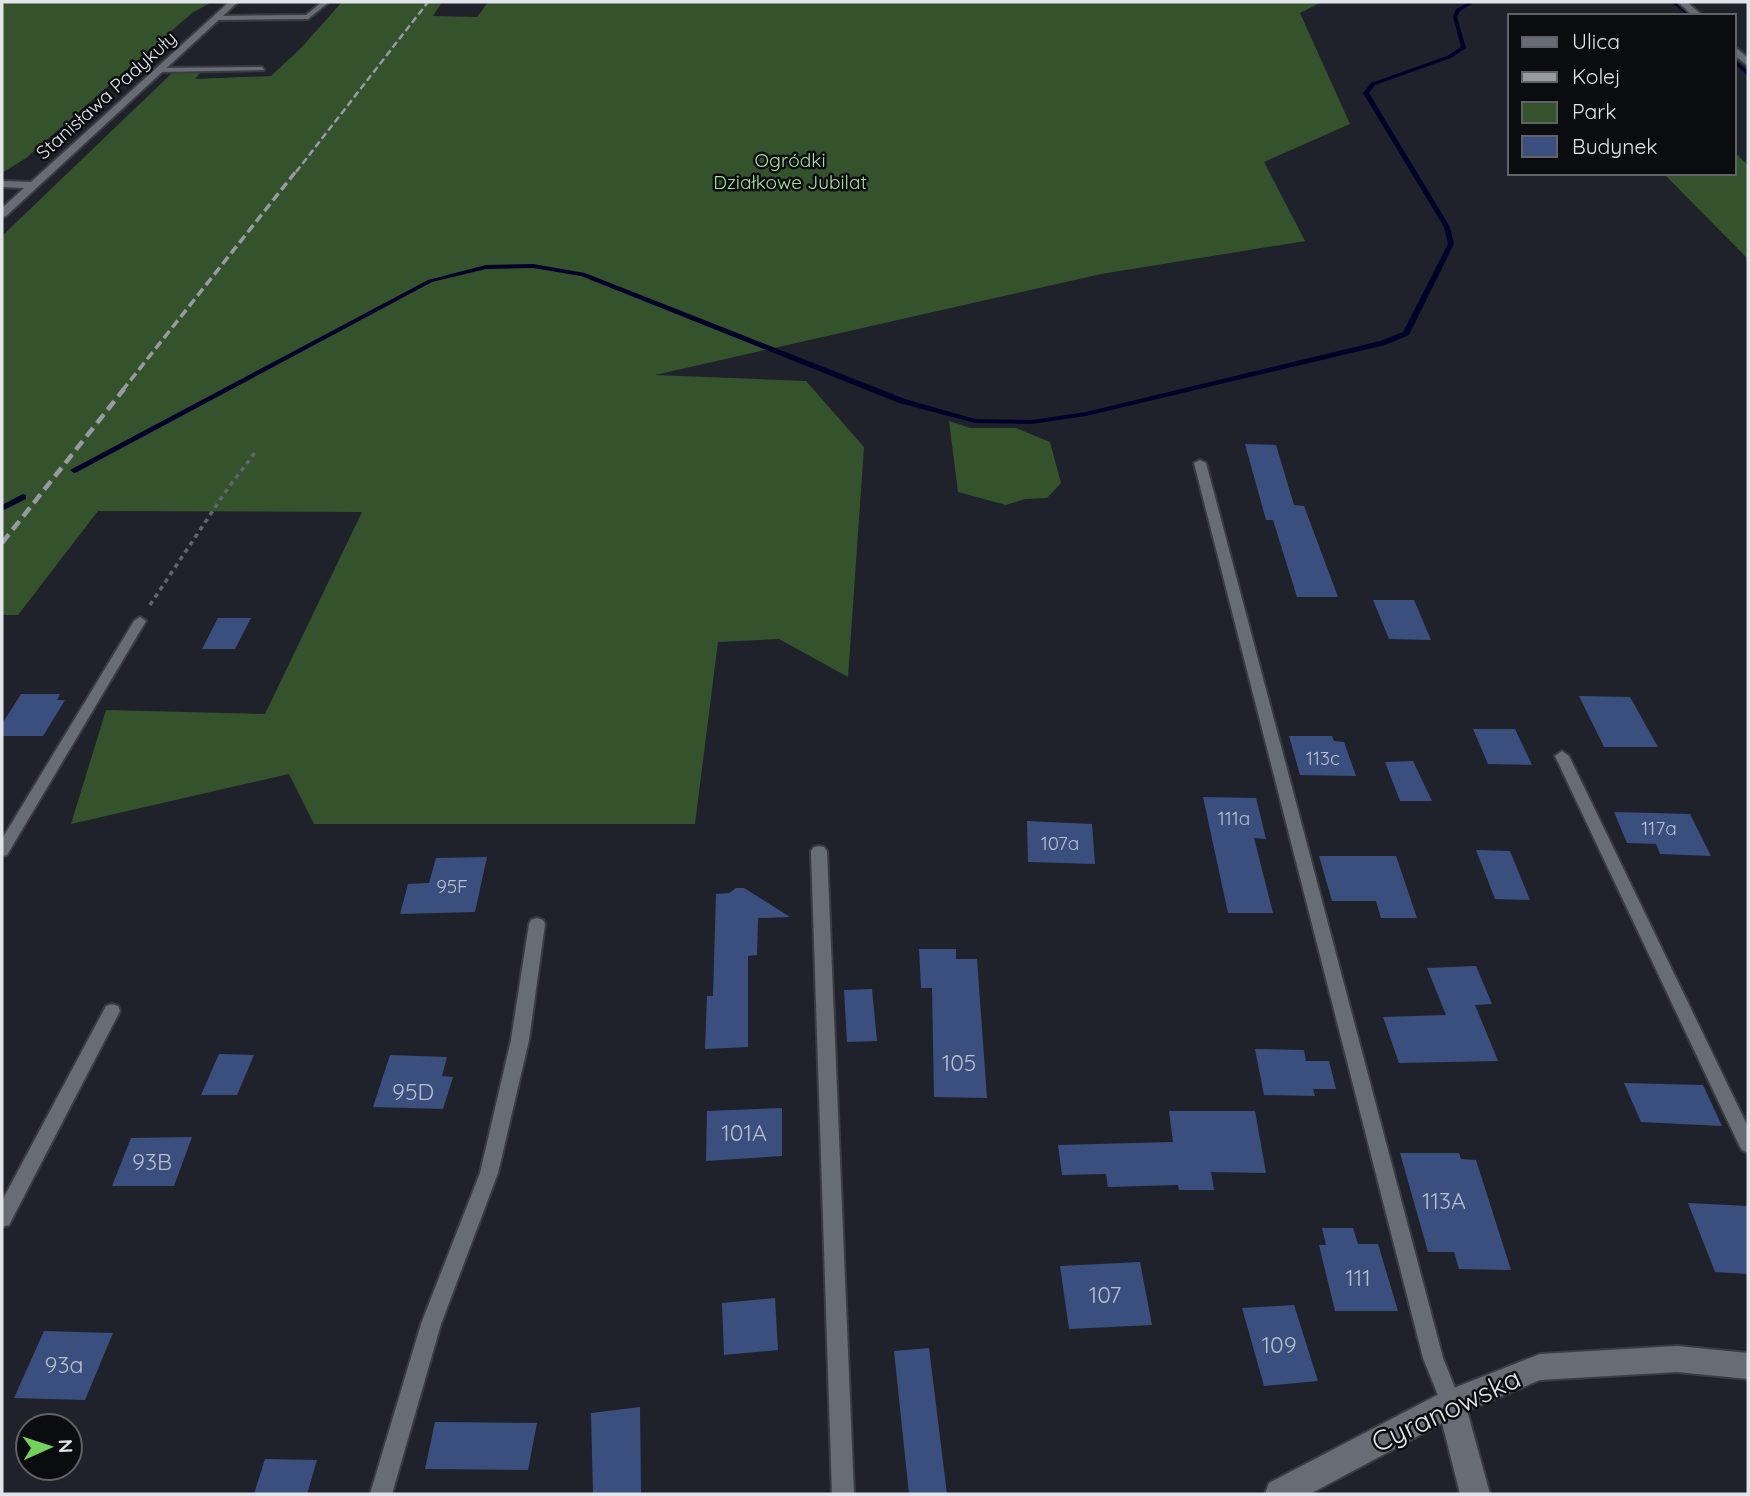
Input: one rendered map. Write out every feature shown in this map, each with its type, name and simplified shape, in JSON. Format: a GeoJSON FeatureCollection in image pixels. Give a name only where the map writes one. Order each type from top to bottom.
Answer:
{"type":"FeatureCollection","features":[{"type":"Feature","properties":{"kind":"street","name":"Stanisława Padykuły"},"geometry":{"type":"LineString","coordinates":[[2,214],[234,2]]}},
{"type":"Feature","properties":{"kind":"street"},"geometry":{"type":"LineString","coordinates":[[1682,2],[1697,14]]}},
{"type":"Feature","properties":{"kind":"street"},"geometry":{"type":"LineString","coordinates":[[2,184],[34,185]]}},
{"type":"Feature","properties":{"kind":"street","name":"Cyranowska"},"geometry":{"type":"LineString","coordinates":[[1280,1494],[1451,1403],[1540,1367],[1678,1359],[1748,1366]]}},
{"type":"Feature","properties":{"kind":"street"},"geometry":{"type":"LineString","coordinates":[[1451,1403],[1475,1494]]}},
{"type":"Feature","properties":{"kind":"lane"},"geometry":{"type":"LineString","coordinates":[[217,18],[308,18],[326,2]]}},
{"type":"Feature","properties":{"kind":"lane"},"geometry":{"type":"LineString","coordinates":[[160,70],[262,69]]}},
{"type":"Feature","properties":{"kind":"lane"},"geometry":{"type":"LineString","coordinates":[[1200,463],[1433,1358],[1451,1403]]}},
{"type":"Feature","properties":{"kind":"lane"},"geometry":{"type":"LineString","coordinates":[[2,851],[140,621]]}},
{"type":"Feature","properties":{"kind":"lane"},"geometry":{"type":"LineString","coordinates":[[1562,756],[1748,1145]]}},
{"type":"Feature","properties":{"kind":"lane"},"geometry":{"type":"LineString","coordinates":[[819,852],[843,1494]]}},
{"type":"Feature","properties":{"kind":"lane"},"geometry":{"type":"LineString","coordinates":[[381,1494],[431,1324],[489,1173],[520,1040],[537,924]]}},
{"type":"Feature","properties":{"kind":"lane"},"geometry":{"type":"LineString","coordinates":[[2,1219],[112,1011]]}},
{"type":"Feature","properties":{"kind":"path"},"geometry":{"type":"LineString","coordinates":[[140,621],[226,491],[257,450]]}},
{"type":"Feature","properties":{"kind":"green space"},"geometry":{"type":"Polygon","coordinates":[[[2,2],[212,2],[192,13],[26,158],[2,173],[2,2]]]}},
{"type":"Feature","properties":{"kind":"green space","name":"Ogródki Działkowe Jubilat"},"geometry":{"type":"Polygon","coordinates":[[[342,2],[442,2],[433,16],[477,17],[488,2],[1322,2],[1300,13],[1350,124],[1264,162],[1305,241],[1101,274],[655,375],[806,381],[864,447],[848,677],[779,639],[718,642],[695,824],[314,824],[289,774],[71,824],[106,710],[265,714],[362,512],[98,511],[18,615],[2,615],[2,236],[172,73],[200,73],[195,79],[271,76],[301,48],[342,2]]]}},
{"type":"Feature","properties":{"kind":"green space"},"geometry":{"type":"Polygon","coordinates":[[[1736,154],[1748,165],[1748,259],[1665,175],[1736,175],[1736,154]]]}},
{"type":"Feature","properties":{"kind":"green space"},"geometry":{"type":"Polygon","coordinates":[[[949,421],[970,428],[1016,428],[1050,442],[1061,483],[1047,498],[1025,499],[1006,505],[958,492],[949,421]]]}},
{"type":"Feature","properties":{"kind":"building"},"geometry":{"type":"Polygon","coordinates":[[[1245,444],[1276,445],[1294,505],[1304,506],[1338,597],[1297,597],[1273,520],[1266,520],[1245,444]]]}},
{"type":"Feature","properties":{"kind":"building"},"geometry":{"type":"Polygon","coordinates":[[[1373,600],[1414,600],[1431,640],[1389,639],[1373,600]]]}},
{"type":"Feature","properties":{"kind":"building"},"geometry":{"type":"Polygon","coordinates":[[[218,618],[251,618],[235,649],[202,649],[218,618]]]}},
{"type":"Feature","properties":{"kind":"building"},"geometry":{"type":"Polygon","coordinates":[[[21,694],[60,694],[57,700],[65,700],[43,736],[2,736],[2,724],[21,694]]]}},
{"type":"Feature","properties":{"kind":"building"},"geometry":{"type":"Polygon","coordinates":[[[1579,696],[1630,697],[1658,747],[1604,747],[1579,696]]]}},
{"type":"Feature","properties":{"kind":"building"},"geometry":{"type":"Polygon","coordinates":[[[1473,729],[1515,729],[1532,765],[1488,764],[1473,729]]]}},
{"type":"Feature","properties":{"kind":"building"},"geometry":{"type":"Polygon","coordinates":[[[1289,736],[1332,736],[1334,741],[1344,742],[1356,776],[1300,775],[1289,736]]]}},
{"type":"Feature","properties":{"kind":"building"},"geometry":{"type":"Polygon","coordinates":[[[1413,761],[1432,801],[1400,801],[1385,762],[1413,761]]]}},
{"type":"Feature","properties":{"kind":"building"},"geometry":{"type":"Polygon","coordinates":[[[1203,797],[1256,798],[1266,839],[1254,838],[1273,913],[1228,913],[1203,797]]]}},
{"type":"Feature","properties":{"kind":"building"},"geometry":{"type":"Polygon","coordinates":[[[1614,812],[1690,814],[1711,856],[1660,854],[1656,844],[1627,843],[1614,812]]]}},
{"type":"Feature","properties":{"kind":"building"},"geometry":{"type":"Polygon","coordinates":[[[1027,821],[1092,824],[1095,864],[1028,862],[1027,821]]]}},
{"type":"Feature","properties":{"kind":"building"},"geometry":{"type":"Polygon","coordinates":[[[1476,850],[1510,851],[1530,900],[1495,899],[1476,850]]]}},
{"type":"Feature","properties":{"kind":"building"},"geometry":{"type":"Polygon","coordinates":[[[1319,856],[1396,856],[1417,918],[1381,918],[1376,901],[1332,901],[1319,856]]]}},
{"type":"Feature","properties":{"kind":"building"},"geometry":{"type":"Polygon","coordinates":[[[487,857],[475,912],[400,914],[408,884],[429,883],[436,858],[487,857]]]}},
{"type":"Feature","properties":{"kind":"building"},"geometry":{"type":"Polygon","coordinates":[[[736,888],[744,888],[790,917],[758,918],[757,955],[748,956],[748,1047],[705,1049],[707,996],[713,996],[716,894],[729,893],[736,888]]]}},
{"type":"Feature","properties":{"kind":"building"},"geometry":{"type":"Polygon","coordinates":[[[919,949],[956,949],[956,959],[977,959],[987,1098],[934,1097],[932,988],[921,988],[919,949]]]}},
{"type":"Feature","properties":{"kind":"building"},"geometry":{"type":"Polygon","coordinates":[[[1476,966],[1492,1004],[1475,1005],[1498,1061],[1399,1063],[1383,1017],[1446,1015],[1427,968],[1476,966]]]}},
{"type":"Feature","properties":{"kind":"building"},"geometry":{"type":"Polygon","coordinates":[[[872,989],[877,1041],[847,1042],[844,990],[872,989]]]}},
{"type":"Feature","properties":{"kind":"building"},"geometry":{"type":"Polygon","coordinates":[[[1255,1049],[1304,1050],[1306,1061],[1329,1061],[1336,1089],[1313,1089],[1315,1096],[1264,1095],[1255,1049]]]}},
{"type":"Feature","properties":{"kind":"building"},"geometry":{"type":"Polygon","coordinates":[[[219,1054],[254,1055],[237,1095],[201,1095],[219,1054]]]}},
{"type":"Feature","properties":{"kind":"building"},"geometry":{"type":"Polygon","coordinates":[[[390,1055],[447,1057],[442,1076],[453,1077],[443,1109],[373,1107],[390,1055]]]}},
{"type":"Feature","properties":{"kind":"building"},"geometry":{"type":"Polygon","coordinates":[[[1624,1083],[1703,1085],[1722,1126],[1641,1122],[1624,1083]]]}},
{"type":"Feature","properties":{"kind":"building"},"geometry":{"type":"Polygon","coordinates":[[[782,1108],[782,1156],[706,1161],[707,1111],[782,1108]]]}},
{"type":"Feature","properties":{"kind":"building"},"geometry":{"type":"Polygon","coordinates":[[[1169,1111],[1255,1111],[1266,1173],[1211,1172],[1214,1190],[1179,1190],[1178,1185],[1108,1187],[1106,1174],[1062,1175],[1058,1145],[1173,1142],[1169,1111]]]}},
{"type":"Feature","properties":{"kind":"building"},"geometry":{"type":"Polygon","coordinates":[[[192,1137],[174,1186],[112,1186],[131,1138],[192,1137]]]}},
{"type":"Feature","properties":{"kind":"building"},"geometry":{"type":"Polygon","coordinates":[[[1400,1153],[1459,1153],[1461,1159],[1476,1160],[1511,1270],[1459,1269],[1454,1252],[1428,1252],[1400,1153]]]}},
{"type":"Feature","properties":{"kind":"building"},"geometry":{"type":"Polygon","coordinates":[[[1688,1203],[1748,1206],[1748,1274],[1715,1272],[1688,1203]]]}},
{"type":"Feature","properties":{"kind":"building"},"geometry":{"type":"Polygon","coordinates":[[[1322,1228],[1353,1228],[1358,1244],[1378,1244],[1398,1311],[1335,1311],[1319,1245],[1326,1245],[1322,1228]]]}},
{"type":"Feature","properties":{"kind":"building"},"geometry":{"type":"Polygon","coordinates":[[[1140,1262],[1152,1325],[1069,1329],[1060,1266],[1140,1262]]]}},
{"type":"Feature","properties":{"kind":"building"},"geometry":{"type":"Polygon","coordinates":[[[775,1298],[778,1350],[724,1355],[722,1303],[775,1298]]]}},
{"type":"Feature","properties":{"kind":"building"},"geometry":{"type":"Polygon","coordinates":[[[1294,1305],[1318,1381],[1264,1386],[1242,1308],[1294,1305]]]}},
{"type":"Feature","properties":{"kind":"building"},"geometry":{"type":"Polygon","coordinates":[[[44,1331],[113,1333],[85,1400],[14,1398],[44,1331]]]}},
{"type":"Feature","properties":{"kind":"building"},"geometry":{"type":"Polygon","coordinates":[[[929,1348],[947,1494],[909,1494],[894,1351],[929,1348]]]}},
{"type":"Feature","properties":{"kind":"building"},"geometry":{"type":"Polygon","coordinates":[[[640,1407],[641,1494],[593,1494],[591,1413],[640,1407]]]}},
{"type":"Feature","properties":{"kind":"building"},"geometry":{"type":"Polygon","coordinates":[[[435,1422],[537,1423],[528,1470],[425,1469],[435,1422]]]}},
{"type":"Feature","properties":{"kind":"building"},"geometry":{"type":"Polygon","coordinates":[[[265,1459],[317,1460],[307,1494],[254,1494],[265,1459]]]}},
{"type":"Feature","properties":{"kind":"waterway"},"geometry":{"type":"LineString","coordinates":[[74,470],[430,281],[486,267],[533,266],[583,274],[902,401],[975,421],[1032,422],[1086,414],[1382,343],[1406,333],[1451,244],[1447,227],[1366,93],[1373,84],[1449,57],[1464,47],[1455,17],[1458,10],[1473,2]]}},
{"type":"Feature","properties":{"kind":"waterway"},"geometry":{"type":"LineString","coordinates":[[1673,2],[1689,14]]}},
{"type":"Feature","properties":{"kind":"waterway"},"geometry":{"type":"LineString","coordinates":[[1736,62],[1748,74]]}},
{"type":"Feature","properties":{"kind":"waterway"},"geometry":{"type":"LineString","coordinates":[[2,508],[23,497]]}},
{"type":"Feature","properties":{"kind":"railway"},"geometry":{"type":"LineString","coordinates":[[296,172],[428,2]]}},
{"type":"Feature","properties":{"kind":"railway"},"geometry":{"type":"LineString","coordinates":[[122,391],[297,170]]}},
{"type":"Feature","properties":{"kind":"railway"},"geometry":{"type":"LineString","coordinates":[[2,543],[124,389]]}}]}
